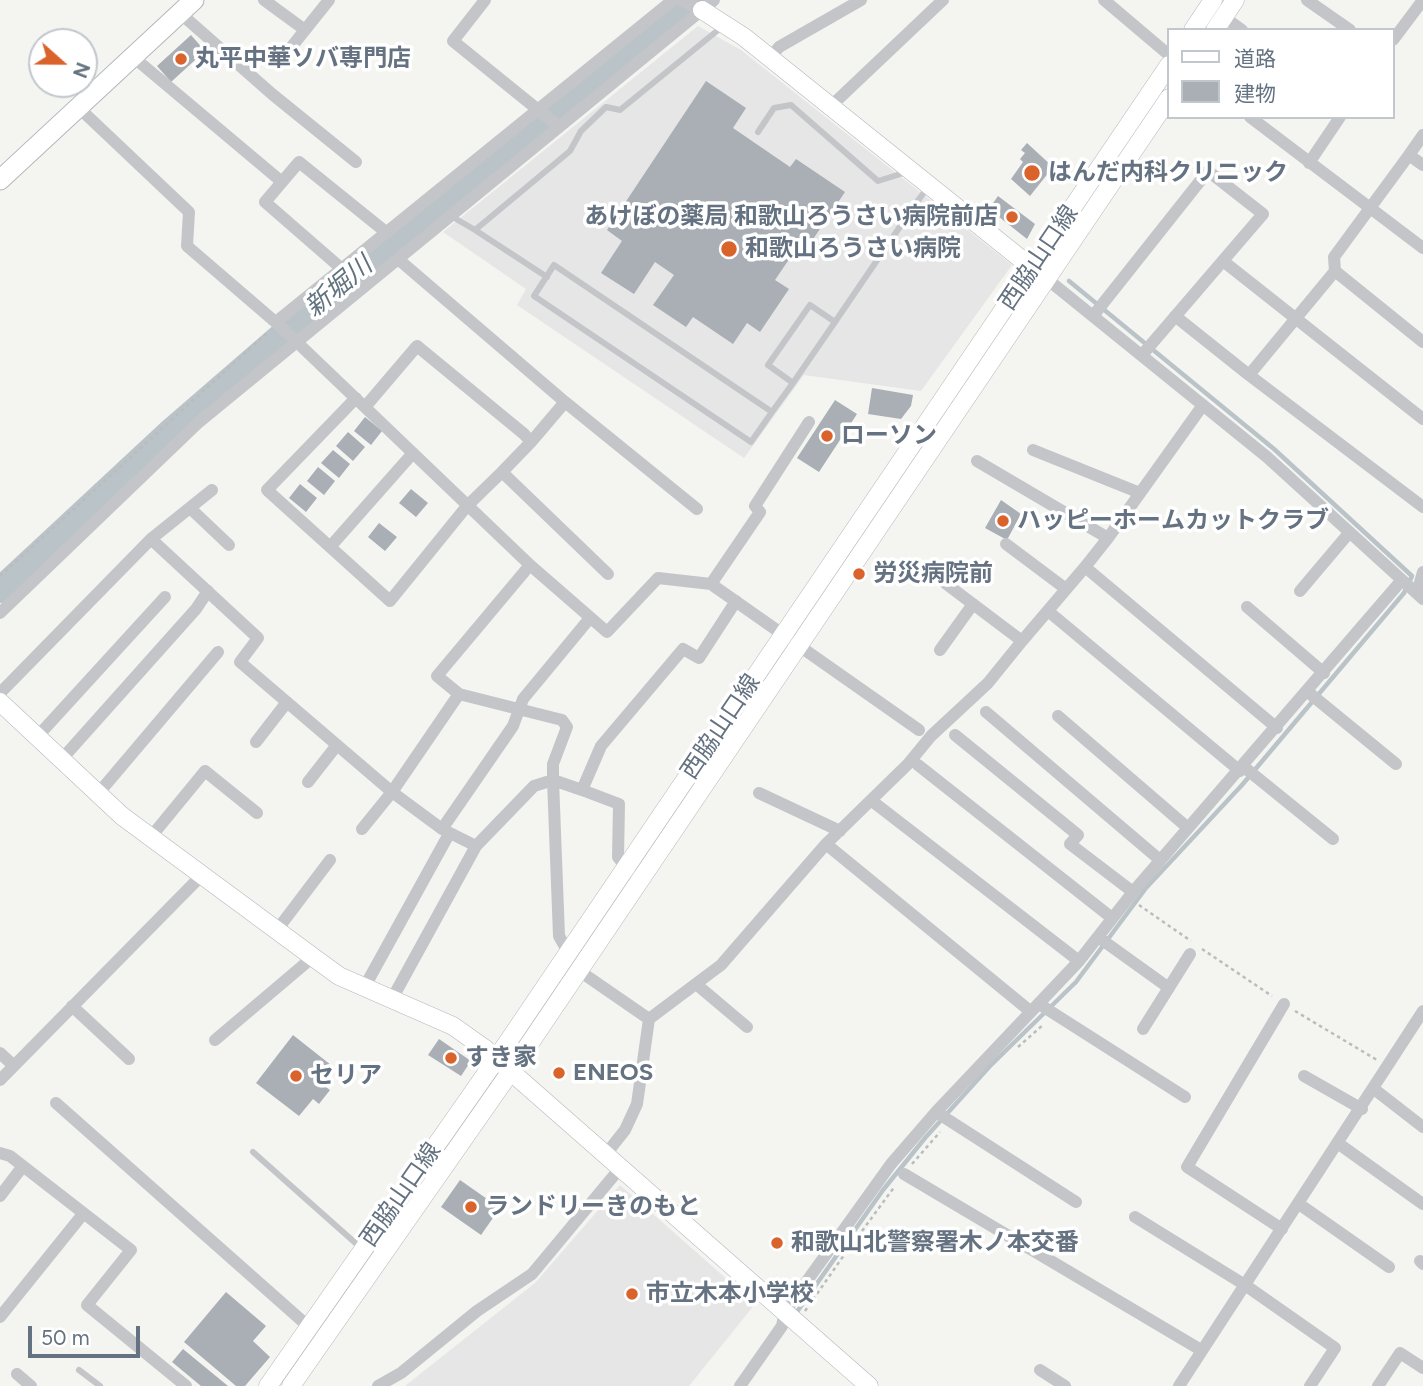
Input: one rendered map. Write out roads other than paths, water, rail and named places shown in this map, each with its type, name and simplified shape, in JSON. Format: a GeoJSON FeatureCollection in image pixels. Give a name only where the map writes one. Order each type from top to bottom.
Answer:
{"type":"FeatureCollection","features":[{"type":"Feature","properties":{"kind":"main road"},"geometry":{"type":"LineString","coordinates":[[0,180],[187,6]]}},
{"type":"Feature","properties":{"kind":"street"},"geometry":{"type":"LineString","coordinates":[[264,0],[305,30]]}},
{"type":"Feature","properties":{"kind":"street"},"geometry":{"type":"LineString","coordinates":[[289,50],[329,0]]}},
{"type":"Feature","properties":{"kind":"street"},"geometry":{"type":"LineString","coordinates":[[485,0],[453,41],[558,126]]}},
{"type":"Feature","properties":{"kind":"street"},"geometry":{"type":"LineString","coordinates":[[278,324],[673,0]]}},
{"type":"Feature","properties":{"kind":"street"},"geometry":{"type":"LineString","coordinates":[[680,0],[708,5],[725,24],[909,171],[1032,268],[1095,313],[1267,457],[1412,589]]}},
{"type":"Feature","properties":{"kind":"street"},"geometry":{"type":"LineString","coordinates":[[770,58],[779,47],[861,0]]}},
{"type":"Feature","properties":{"kind":"street"},"geometry":{"type":"LineString","coordinates":[[830,107],[943,0]]}},
{"type":"Feature","properties":{"kind":"street"},"geometry":{"type":"LineString","coordinates":[[1104,0],[1168,54]]}},
{"type":"Feature","properties":{"kind":"street"},"geometry":{"type":"LineString","coordinates":[[1195,28],[1213,11],[1236,0]]}},
{"type":"Feature","properties":{"kind":"street"},"geometry":{"type":"LineString","coordinates":[[1307,0],[1347,28]]}},
{"type":"Feature","properties":{"kind":"street"},"geometry":{"type":"LineString","coordinates":[[1395,37],[1422,1]]}},
{"type":"Feature","properties":{"kind":"street"},"geometry":{"type":"LineString","coordinates":[[0,613],[199,422],[294,340],[708,5]]}},
{"type":"Feature","properties":{"kind":"street"},"geometry":{"type":"LineString","coordinates":[[187,6],[272,94],[356,162]]}},
{"type":"Feature","properties":{"kind":"street"},"geometry":{"type":"LineString","coordinates":[[1213,11],[1238,28]]}},
{"type":"Feature","properties":{"kind":"street"},"geometry":{"type":"LineString","coordinates":[[132,56],[282,182]]}},
{"type":"Feature","properties":{"kind":"street","name":"西脇山口線"},"geometry":{"type":"LineString","coordinates":[[291,1386],[511,1071],[578,970],[632,873],[783,635],[1168,66]]}},
{"type":"Feature","properties":{"kind":"street","name":"西脇山口線"},"geometry":{"type":"LineString","coordinates":[[268,1386],[568,952],[632,873],[798,645],[1168,99]]}},
{"type":"Feature","properties":{"kind":"street"},"geometry":{"type":"LineString","coordinates":[[78,107],[190,212],[187,246],[278,324],[530,565],[607,632],[658,578],[711,584],[919,730]]}},
{"type":"Feature","properties":{"kind":"street"},"geometry":{"type":"LineString","coordinates":[[1253,119],[1423,248]]}},
{"type":"Feature","properties":{"kind":"street"},"geometry":{"type":"LineString","coordinates":[[1309,163],[1339,119]]}},
{"type":"Feature","properties":{"kind":"street"},"geometry":{"type":"LineString","coordinates":[[1250,374],[1335,271],[1334,257],[1372,209],[1423,135]]}},
{"type":"Feature","properties":{"kind":"street"},"geometry":{"type":"LineString","coordinates":[[1409,155],[1423,165]]}},
{"type":"Feature","properties":{"kind":"street"},"geometry":{"type":"LineString","coordinates":[[342,270],[265,202],[299,162],[387,233]]}},
{"type":"Feature","properties":{"kind":"street"},"geometry":{"type":"LineString","coordinates":[[1095,313],[1208,171],[1263,214],[1143,353]]}},
{"type":"Feature","properties":{"kind":"street"},"geometry":{"type":"LineString","coordinates":[[398,258],[565,402],[696,509]]}},
{"type":"Feature","properties":{"kind":"street"},"geometry":{"type":"LineString","coordinates":[[1223,261],[1423,419]]}},
{"type":"Feature","properties":{"kind":"street"},"geometry":{"type":"LineString","coordinates":[[1335,271],[1423,342]]}},
{"type":"Feature","properties":{"kind":"street"},"geometry":{"type":"LineString","coordinates":[[1175,316],[1423,507]]}},
{"type":"Feature","properties":{"kind":"street"},"geometry":{"type":"LineString","coordinates":[[531,442],[417,346],[267,490],[390,601],[467,506],[531,442],[565,402]]}},
{"type":"Feature","properties":{"kind":"street"},"geometry":{"type":"LineString","coordinates":[[606,1154],[625,1130],[636,1104],[649,1019],[721,965],[826,844],[872,801],[931,736],[988,683],[1108,538],[1203,405]]}},
{"type":"Feature","properties":{"kind":"street"},"geometry":{"type":"LineString","coordinates":[[711,584],[760,512],[755,506],[809,422]]}},
{"type":"Feature","properties":{"kind":"street"},"geometry":{"type":"LineString","coordinates":[[1033,450],[1140,493]]}},
{"type":"Feature","properties":{"kind":"street"},"geometry":{"type":"LineString","coordinates":[[330,547],[413,453]]}},
{"type":"Feature","properties":{"kind":"street"},"geometry":{"type":"LineString","coordinates":[[977,461],[1108,538]]}},
{"type":"Feature","properties":{"kind":"street"},"geometry":{"type":"LineString","coordinates":[[502,472],[608,574]]}},
{"type":"Feature","properties":{"kind":"street"},"geometry":{"type":"LineString","coordinates":[[0,693],[151,539],[212,490]]}},
{"type":"Feature","properties":{"kind":"street"},"geometry":{"type":"LineString","coordinates":[[190,508],[229,545]]}},
{"type":"Feature","properties":{"kind":"street"},"geometry":{"type":"LineString","coordinates":[[1300,591],[1349,533]]}},
{"type":"Feature","properties":{"kind":"street"},"geometry":{"type":"LineString","coordinates":[[151,539],[258,638],[240,662],[392,792],[445,831],[477,846]]}},
{"type":"Feature","properties":{"kind":"street"},"geometry":{"type":"LineString","coordinates":[[1006,544],[1066,589]]}},
{"type":"Feature","properties":{"kind":"street"},"geometry":{"type":"LineString","coordinates":[[530,565],[437,676],[459,694],[562,720],[567,727],[553,764],[553,780],[559,936],[568,952]]}},
{"type":"Feature","properties":{"kind":"street"},"geometry":{"type":"LineString","coordinates":[[1085,567],[1278,728]]}},
{"type":"Feature","properties":{"kind":"street"},"geometry":{"type":"LineString","coordinates":[[740,1386],[782,1326],[792,1317],[891,1164],[943,1117],[1044,1010],[1112,918],[1160,860],[1188,828],[1248,772],[1278,728],[1315,698],[1324,673],[1412,589],[1423,572]]}},
{"type":"Feature","properties":{"kind":"street"},"geometry":{"type":"LineString","coordinates":[[945,583],[1022,640]]}},
{"type":"Feature","properties":{"kind":"street"},"geometry":{"type":"LineString","coordinates":[[61,760],[196,609],[208,591]]}},
{"type":"Feature","properties":{"kind":"street"},"geometry":{"type":"LineString","coordinates":[[37,737],[165,597]]}},
{"type":"Feature","properties":{"kind":"street"},"geometry":{"type":"LineString","coordinates":[[582,790],[601,746],[682,649],[699,658],[736,601]]}},
{"type":"Feature","properties":{"kind":"street"},"geometry":{"type":"LineString","coordinates":[[940,650],[973,604]]}},
{"type":"Feature","properties":{"kind":"street"},"geometry":{"type":"LineString","coordinates":[[1247,607],[1324,673]]}},
{"type":"Feature","properties":{"kind":"street"},"geometry":{"type":"LineString","coordinates":[[1048,611],[1333,839]]}},
{"type":"Feature","properties":{"kind":"street"},"geometry":{"type":"LineString","coordinates":[[364,988],[445,831],[513,726],[523,699],[590,618]]}},
{"type":"Feature","properties":{"kind":"street"},"geometry":{"type":"LineString","coordinates":[[97,795],[218,652]]}},
{"type":"Feature","properties":{"kind":"street"},"geometry":{"type":"LineString","coordinates":[[362,829],[392,792],[459,694]]}},
{"type":"Feature","properties":{"kind":"street"},"geometry":{"type":"LineString","coordinates":[[1315,698],[1396,764]]}},
{"type":"Feature","properties":{"kind":"street"},"geometry":{"type":"LineString","coordinates":[[0,702],[97,795],[150,838],[313,957],[364,988],[453,1026],[497,1058],[869,1386]]}},
{"type":"Feature","properties":{"kind":"street"},"geometry":{"type":"LineString","coordinates":[[257,742],[287,702]]}},
{"type":"Feature","properties":{"kind":"street"},"geometry":{"type":"LineString","coordinates":[[986,712],[1160,860]]}},
{"type":"Feature","properties":{"kind":"street"},"geometry":{"type":"LineString","coordinates":[[1058,716],[1188,828]]}},
{"type":"Feature","properties":{"kind":"street"},"geometry":{"type":"LineString","coordinates":[[955,735],[1078,835],[1070,844],[1133,892]]}},
{"type":"Feature","properties":{"kind":"street"},"geometry":{"type":"LineString","coordinates":[[308,782],[337,745]]}},
{"type":"Feature","properties":{"kind":"street"},"geometry":{"type":"LineString","coordinates":[[918,765],[1112,918]]}},
{"type":"Feature","properties":{"kind":"street"},"geometry":{"type":"LineString","coordinates":[[150,838],[205,771],[257,813]]}},
{"type":"Feature","properties":{"kind":"street"},"geometry":{"type":"LineString","coordinates":[[393,999],[477,846],[534,786],[553,780],[619,804],[618,857],[632,873]]}},
{"type":"Feature","properties":{"kind":"street"},"geometry":{"type":"LineString","coordinates":[[759,793],[840,831]]}},
{"type":"Feature","properties":{"kind":"street"},"geometry":{"type":"LineString","coordinates":[[872,801],[1079,961]]}},
{"type":"Feature","properties":{"kind":"street"},"geometry":{"type":"LineString","coordinates":[[826,844],[1044,1010],[1185,1097]]}},
{"type":"Feature","properties":{"kind":"street"},"geometry":{"type":"LineString","coordinates":[[277,930],[330,860]]}},
{"type":"Feature","properties":{"kind":"street"},"geometry":{"type":"LineString","coordinates":[[0,1080],[201,875]]}},
{"type":"Feature","properties":{"kind":"street"},"geometry":{"type":"LineString","coordinates":[[1098,937],[1169,988]]}},
{"type":"Feature","properties":{"kind":"street"},"geometry":{"type":"LineString","coordinates":[[1143,1029],[1191,954]]}},
{"type":"Feature","properties":{"kind":"street"},"geometry":{"type":"LineString","coordinates":[[215,1040],[313,957]]}},
{"type":"Feature","properties":{"kind":"street"},"geometry":{"type":"LineString","coordinates":[[578,970],[649,1019]]}},
{"type":"Feature","properties":{"kind":"street"},"geometry":{"type":"LineString","coordinates":[[696,984],[747,1027]]}},
{"type":"Feature","properties":{"kind":"street"},"geometry":{"type":"LineString","coordinates":[[1282,1229],[1187,1167],[1284,1004]]}},
{"type":"Feature","properties":{"kind":"street"},"geometry":{"type":"LineString","coordinates":[[72,1006],[129,1059]]}},
{"type":"Feature","properties":{"kind":"street"},"geometry":{"type":"LineString","coordinates":[[1179,1386],[1339,1144],[1423,1011]]}},
{"type":"Feature","properties":{"kind":"street"},"geometry":{"type":"LineString","coordinates":[[0,1053],[14,1066]]}},
{"type":"Feature","properties":{"kind":"street"},"geometry":{"type":"LineString","coordinates":[[1304,1076],[1362,1108]]}},
{"type":"Feature","properties":{"kind":"street"},"geometry":{"type":"LineString","coordinates":[[1374,1089],[1423,1127]]}},
{"type":"Feature","properties":{"kind":"street"},"geometry":{"type":"LineString","coordinates":[[56,1103],[309,1327]]}},
{"type":"Feature","properties":{"kind":"street"},"geometry":{"type":"LineString","coordinates":[[943,1117],[1076,1202]]}},
{"type":"Feature","properties":{"kind":"street"},"geometry":{"type":"LineString","coordinates":[[1339,1144],[1423,1204]]}},
{"type":"Feature","properties":{"kind":"street"},"geometry":{"type":"LineString","coordinates":[[0,1153],[23,1166],[131,1250],[87,1305],[186,1386]]}},
{"type":"Feature","properties":{"kind":"street"},"geometry":{"type":"LineString","coordinates":[[0,1196],[23,1166]]}},
{"type":"Feature","properties":{"kind":"street"},"geometry":{"type":"LineString","coordinates":[[379,1386],[401,1373],[477,1311],[531,1274],[621,1167]]}},
{"type":"Feature","properties":{"kind":"street"},"geometry":{"type":"LineString","coordinates":[[904,1174],[1201,1349]]}},
{"type":"Feature","properties":{"kind":"street"},"geometry":{"type":"LineString","coordinates":[[1299,1204],[1389,1267]]}},
{"type":"Feature","properties":{"kind":"street"},"geometry":{"type":"LineString","coordinates":[[0,1317],[83,1214]]}},
{"type":"Feature","properties":{"kind":"street"},"geometry":{"type":"LineString","coordinates":[[1135,1217],[1245,1285],[1335,1348],[1310,1386]]}},
{"type":"Feature","properties":{"kind":"street"},"geometry":{"type":"LineString","coordinates":[[1378,1386],[1400,1353],[1423,1368]]}},
{"type":"Feature","properties":{"kind":"street"},"geometry":{"type":"LineString","coordinates":[[1041,1370],[1065,1386]]}},
{"type":"Feature","properties":{"kind":"street"},"geometry":{"type":"LineString","coordinates":[[17,1374],[31,1386]]}},
{"type":"Feature","properties":{"kind":"lane"},"geometry":{"type":"LineString","coordinates":[[475,230],[570,151],[581,131],[606,107],[620,110],[725,24]]}},
{"type":"Feature","properties":{"kind":"lane"},"geometry":{"type":"LineString","coordinates":[[758,132],[774,108],[791,106],[878,181],[909,171]]}},
{"type":"Feature","properties":{"kind":"lane"},"geometry":{"type":"LineString","coordinates":[[772,412],[554,265],[534,296],[751,442],[793,383],[929,186]]}},
{"type":"Feature","properties":{"kind":"lane"},"geometry":{"type":"LineString","coordinates":[[450,216],[547,277]]}},
{"type":"Feature","properties":{"kind":"lane"},"geometry":{"type":"LineString","coordinates":[[793,383],[768,365],[810,305],[835,322]]}},
{"type":"Feature","properties":{"kind":"lane"},"geometry":{"type":"LineString","coordinates":[[253,1152],[363,1250]]}},
{"type":"Feature","properties":{"kind":"lane"},"geometry":{"type":"LineString","coordinates":[[79,1370],[100,1386]]}},
{"type":"Feature","properties":{"kind":"waterway","name":"新堀川"},"geometry":{"type":"LineString","coordinates":[[0,590],[171,431],[319,303],[692,0]]}},
{"type":"Feature","properties":{"kind":"waterway"},"geometry":{"type":"LineString","coordinates":[[794,1316],[883,1190],[925,1138],[990,1066],[1076,982],[1146,888],[1242,785],[1404,593],[1412,576],[1274,449],[1069,281]]}},
{"type":"Feature","properties":{"kind":"place","name":"丸平中華ソバ専門店"},"geometry":{"type":"Point","coordinates":[181,59]}},
{"type":"Feature","properties":{"kind":"place","name":"はんだ内科クリニック"},"geometry":{"type":"Point","coordinates":[1032,173]}},
{"type":"Feature","properties":{"kind":"place","name":"あけぼの薬局 和歌山ろうさい病院前店"},"geometry":{"type":"Point","coordinates":[1012,217]}},
{"type":"Feature","properties":{"kind":"place","name":"和歌山ろうさい病院"},"geometry":{"type":"Point","coordinates":[729,249]}},
{"type":"Feature","properties":{"kind":"place","name":"ローソン"},"geometry":{"type":"Point","coordinates":[827,436]}},
{"type":"Feature","properties":{"kind":"place","name":"ハッピーホームカットクラブ"},"geometry":{"type":"Point","coordinates":[1003,521]}},
{"type":"Feature","properties":{"kind":"place","name":"労災病院前"},"geometry":{"type":"Point","coordinates":[859,574]}},
{"type":"Feature","properties":{"kind":"place","name":"すき家"},"geometry":{"type":"Point","coordinates":[451,1058]}},
{"type":"Feature","properties":{"kind":"place","name":"ENEOS"},"geometry":{"type":"Point","coordinates":[559,1073]}},
{"type":"Feature","properties":{"kind":"place","name":"セリア"},"geometry":{"type":"Point","coordinates":[296,1076]}},
{"type":"Feature","properties":{"kind":"place","name":"ランドリーきのもと"},"geometry":{"type":"Point","coordinates":[471,1207]}},
{"type":"Feature","properties":{"kind":"place","name":"和歌山北警察署木ノ本交番"},"geometry":{"type":"Point","coordinates":[777,1243]}},
{"type":"Feature","properties":{"kind":"place","name":"市立木本小学校"},"geometry":{"type":"Point","coordinates":[632,1294]}}]}
